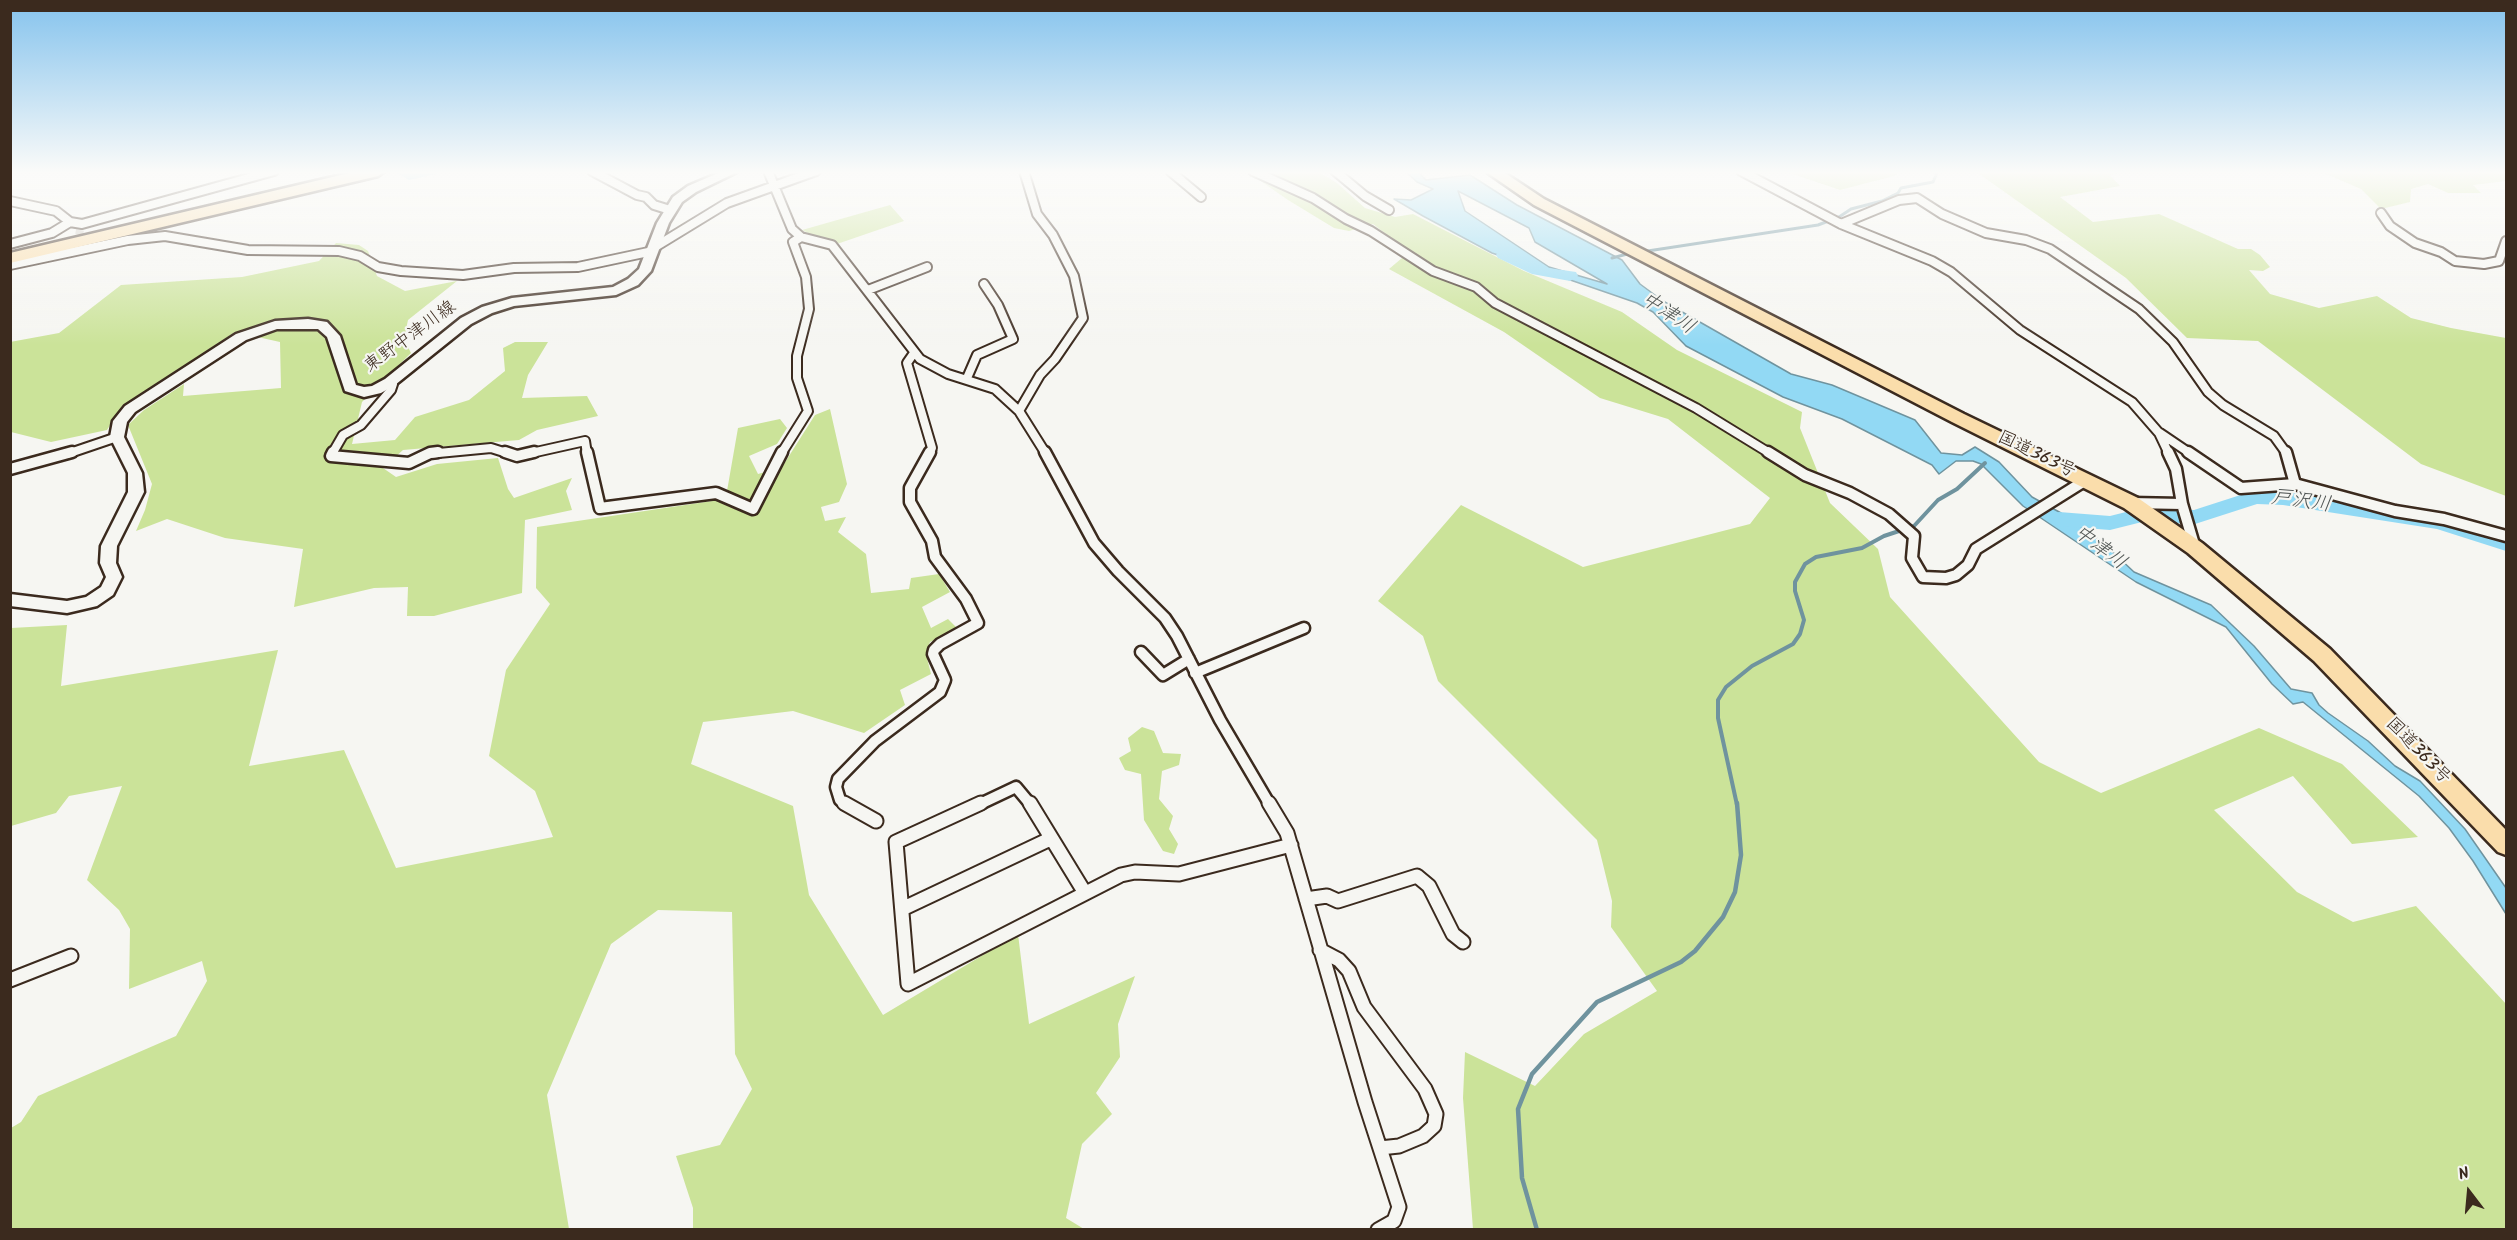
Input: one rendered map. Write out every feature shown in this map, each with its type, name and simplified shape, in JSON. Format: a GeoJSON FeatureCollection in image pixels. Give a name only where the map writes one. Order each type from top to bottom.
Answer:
{"type":"FeatureCollection","features":[{"type":"Feature","properties":{"kind":"highway"},"geometry":{"type":"LineString","coordinates":[[10,250],[101,229]]}},
{"type":"Feature","properties":{"kind":"highway"},"geometry":{"type":"LineString","coordinates":[[10,258],[133,229]]}},
{"type":"Feature","properties":{"kind":"highway","name":"国道363号"},"geometry":{"type":"LineString","coordinates":[[1593,229],[2083,483],[2131,502],[2195,548],[2322,655],[2506,845]]}},
{"type":"Feature","properties":{"kind":"main road","name":"東野中津川線"},"geometry":{"type":"LineString","coordinates":[[117,437],[120,421],[130,409],[241,337],[275,325],[308,323],[326,328],[333,336],[345,380],[353,390],[371,391],[390,382],[466,321],[480,313],[512,302],[620,289],[642,275],[661,229]]}},
{"type":"Feature","properties":{"kind":"main road"},"geometry":{"type":"LineString","coordinates":[[10,600],[67,607],[80,606],[100,597],[112,584],[114,578],[108,562],[109,546],[134,499],[137,480],[117,437]]}},
{"type":"Feature","properties":{"kind":"street"},"geometry":{"type":"LineString","coordinates":[[10,244],[52,233],[59,229]]}},
{"type":"Feature","properties":{"kind":"street"},"geometry":{"type":"LineString","coordinates":[[10,265],[77,249],[165,236],[248,250],[339,251],[360,256],[378,267],[401,271],[463,275],[514,268],[578,267],[607,263],[654,249],[686,229]]}},
{"type":"Feature","properties":{"kind":"street"},"geometry":{"type":"LineString","coordinates":[[792,229],[801,237],[832,245],[914,353],[931,367],[995,389],[1019,411],[1052,464],[1094,543],[1118,571],[1165,618],[1220,720],[1280,818],[1291,845],[1320,950],[1399,1207],[1394,1221],[1378,1230]]}},
{"type":"Feature","properties":{"kind":"street"},"geometry":{"type":"LineString","coordinates":[[1019,411],[1040,375],[1055,359],[1083,318],[1074,276],[1048,229]]}},
{"type":"Feature","properties":{"kind":"street"},"geometry":{"type":"LineString","coordinates":[[1367,229],[1433,271],[1476,288],[1495,303],[1696,408],[1804,475],[1850,493],[1889,514],[1914,536],[1916,542],[1912,558],[1923,577],[1946,578],[1956,575],[1968,566],[1976,549],[2083,483]]}},
{"type":"Feature","properties":{"kind":"street"},"geometry":{"type":"LineString","coordinates":[[1853,229],[1932,261],[1951,272],[2020,330],[2132,402],[2160,433],[2241,488],[2295,484],[2395,511],[2444,519],[2506,536]]}},
{"type":"Feature","properties":{"kind":"street"},"geometry":{"type":"LineString","coordinates":[[1976,229],[1986,233],[2026,240],[2050,249],[2139,309],[2173,342],[2208,392],[2223,405],[2274,436],[2287,454],[2295,484]]}},
{"type":"Feature","properties":{"kind":"street"},"geometry":{"type":"LineString","coordinates":[[2394,229],[2415,243],[2441,252],[2455,261],[2484,264],[2499,261],[2506,241]]}},
{"type":"Feature","properties":{"kind":"street"},"geometry":{"type":"LineString","coordinates":[[390,382],[393,384],[391,390],[361,425],[343,435],[331,456],[409,463],[430,453],[491,447],[517,456],[585,441],[600,508],[716,493],[753,509],[787,443],[808,411],[805,397],[796,378],[797,356],[809,309],[806,276],[793,242],[801,237]]}},
{"type":"Feature","properties":{"kind":"street"},"geometry":{"type":"LineString","coordinates":[[868,290],[927,267]]}},
{"type":"Feature","properties":{"kind":"street"},"geometry":{"type":"LineString","coordinates":[[966,378],[977,355],[1013,339],[998,304],[984,284]]}},
{"type":"Feature","properties":{"kind":"street"},"geometry":{"type":"LineString","coordinates":[[876,821],[853,810],[840,800],[836,787],[838,779],[875,741],[940,692],[945,681],[933,654],[934,650],[940,644],[978,623],[966,599],[935,557],[932,541],[910,502],[910,488],[932,447],[907,363],[914,353]]}},
{"type":"Feature","properties":{"kind":"street"},"geometry":{"type":"LineString","coordinates":[[2160,433],[2176,469],[2182,504],[2195,548]]}},
{"type":"Feature","properties":{"kind":"street"},"geometry":{"type":"LineString","coordinates":[[10,469],[52,459],[117,437]]}},
{"type":"Feature","properties":{"kind":"street"},"geometry":{"type":"LineString","coordinates":[[2131,502],[2182,504]]}},
{"type":"Feature","properties":{"kind":"street"},"geometry":{"type":"LineString","coordinates":[[1195,673],[1304,628]]}},
{"type":"Feature","properties":{"kind":"street"},"geometry":{"type":"LineString","coordinates":[[1141,652],[1162,675],[1189,659]]}},
{"type":"Feature","properties":{"kind":"street"},"geometry":{"type":"LineString","coordinates":[[1085,893],[1028,800],[1016,787],[896,842],[908,984],[1085,893],[1120,875],[1135,872],[1179,874],[1291,845]]}},
{"type":"Feature","properties":{"kind":"street"},"geometry":{"type":"LineString","coordinates":[[902,909],[1050,838]]}},
{"type":"Feature","properties":{"kind":"street"},"geometry":{"type":"LineString","coordinates":[[1306,898],[1327,896],[1338,901],[1417,876],[1429,886],[1453,934],[1463,942]]}},
{"type":"Feature","properties":{"kind":"street"},"geometry":{"type":"LineString","coordinates":[[1320,950],[1339,960],[1349,971],[1364,1007],[1425,1089],[1436,1114],[1434,1126],[1423,1137],[1399,1146],[1380,1148]]}},
{"type":"Feature","properties":{"kind":"street"},"geometry":{"type":"LineString","coordinates":[[10,980],[71,956]]}},
{"type":"Feature","properties":{"kind":"green space"},"geometry":{"type":"Polygon","coordinates":[[[881,229],[837,244],[834,240],[816,237],[802,230],[881,229]]]}},
{"type":"Feature","properties":{"kind":"green space"},"geometry":{"type":"Polygon","coordinates":[[[1379,229],[1442,229],[1524,271],[1622,312],[1677,350],[1802,412],[1800,428],[1830,503],[1878,549],[1890,597],[2039,762],[2101,793],[2259,728],[2342,764],[2418,837],[2352,844],[2293,776],[2214,810],[2297,892],[2353,922],[2416,906],[2506,1004],[2506,1229],[1473,1229],[1463,1098],[1465,1052],[1535,1086],[1584,1034],[1657,991],[1611,927],[1612,901],[1597,840],[1438,681],[1423,636],[1378,601],[1461,505],[1583,567],[1750,524],[1770,498],[1668,419],[1600,398],[1504,332],[1389,269],[1409,252],[1379,229]]]}},
{"type":"Feature","properties":{"kind":"green space"},"geometry":{"type":"Polygon","coordinates":[[[2057,229],[2193,229],[2238,249],[2251,249],[2260,255],[2270,267],[2263,271],[2249,270],[2270,294],[2319,308],[2377,296],[2411,318],[2506,338],[2506,496],[2421,464],[2258,341],[2187,338],[2126,278],[2057,229]]]}},
{"type":"Feature","properties":{"kind":"green space"},"geometry":{"type":"Polygon","coordinates":[[[336,243],[359,245],[368,251],[377,276],[405,291],[457,281],[408,320],[404,339],[411,353],[362,402],[352,444],[395,440],[415,417],[469,400],[505,371],[503,348],[515,342],[548,342],[528,375],[522,398],[587,396],[598,416],[537,430],[519,440],[403,450],[383,468],[396,477],[437,464],[498,458],[508,489],[514,498],[572,478],[566,491],[572,510],[525,520],[522,593],[434,616],[407,616],[408,587],[374,588],[294,607],[303,549],[225,538],[167,519],[136,531],[152,484],[128,425],[144,410],[184,384],[183,396],[281,388],[280,342],[235,332],[122,406],[107,430],[51,442],[11,432],[10,342],[59,333],[121,285],[242,277],[319,261],[336,243]]]}},
{"type":"Feature","properties":{"kind":"green space"},"geometry":{"type":"Polygon","coordinates":[[[830,409],[847,484],[839,502],[821,507],[825,521],[846,517],[838,532],[866,554],[871,593],[909,589],[911,578],[939,574],[950,592],[922,607],[931,628],[948,619],[958,629],[930,642],[926,654],[931,674],[900,690],[905,705],[864,733],[793,711],[703,722],[691,764],[793,806],[809,895],[883,1015],[1018,934],[1029,1024],[1135,976],[1118,1024],[1120,1057],[1096,1093],[1112,1114],[1082,1144],[1066,1218],[1084,1229],[693,1229],[693,1208],[676,1156],[720,1145],[752,1089],[735,1054],[732,912],[658,910],[611,944],[547,1095],[569,1229],[11,1229],[11,1128],[21,1122],[38,1096],[176,1036],[207,981],[202,961],[129,989],[130,929],[119,910],[87,880],[122,786],[69,796],[56,813],[11,826],[11,628],[67,625],[61,686],[278,650],[249,766],[344,750],[396,868],[553,837],[535,791],[489,756],[506,670],[550,604],[536,588],[537,527],[739,497],[727,491],[738,428],[780,419],[787,428],[777,444],[749,456],[758,474],[782,467],[815,415],[830,409]]]}},
{"type":"Feature","properties":{"kind":"green space"},"geometry":{"type":"Polygon","coordinates":[[[1142,727],[1154,731],[1163,753],[1181,754],[1179,765],[1162,771],[1159,799],[1173,816],[1169,829],[1178,844],[1174,854],[1163,851],[1144,820],[1141,774],[1125,770],[1119,758],[1131,751],[1128,738],[1142,727]]]}},
{"type":"Feature","properties":{"kind":"water"},"geometry":{"type":"Polygon","coordinates":[[[1447,229],[1492,229],[1549,267],[1607,284],[1535,242],[1529,229],[1563,229],[1622,260],[1640,284],[1663,301],[1791,374],[1832,385],[1915,420],[1941,453],[1962,455],[1975,447],[1999,462],[2032,497],[2061,513],[2101,541],[2134,572],[2211,605],[2254,646],[2291,689],[2312,693],[2319,705],[2328,713],[2368,741],[2395,766],[2420,781],[2465,829],[2506,888],[2506,914],[2449,828],[2419,796],[2303,702],[2293,704],[2272,684],[2226,627],[2136,582],[2023,506],[1981,464],[1973,461],[1956,461],[1939,474],[1932,465],[1842,419],[1783,397],[1686,346],[1653,312],[1637,303],[1492,253],[1447,229]]]}},
{"type":"Feature","properties":{"kind":"waterway"},"geometry":{"type":"LineString","coordinates":[[1641,252],[1793,229]]}},
{"type":"Feature","properties":{"kind":"waterway"},"geometry":{"type":"LineString","coordinates":[[1612,258],[1631,253]]}},
{"type":"Feature","properties":{"kind":"waterway","name":"中津川"},"geometry":{"type":"LineString","coordinates":[[1504,255],[1538,271],[1570,276]]}},
{"type":"Feature","properties":{"kind":"waterway"},"geometry":{"type":"LineString","coordinates":[[1737,805],[1718,718],[1718,700],[1726,687],[1752,666],[1793,644],[1800,634],[1804,620],[1795,591],[1795,582],[1805,564],[1816,557],[1862,548],[1884,536],[1914,526],[1938,500],[1957,489],[1985,463]]}},
{"type":"Feature","properties":{"kind":"waterway","name":"戸沢川"},"geometry":{"type":"LineString","coordinates":[[2059,519],[2110,523],[2142,515],[2195,517],[2256,497],[2283,498],[2438,522],[2506,544]]}},
{"type":"Feature","properties":{"kind":"waterway"},"geometry":{"type":"LineString","coordinates":[[1537,1230],[1522,1178],[1518,1109],[1532,1074],[1597,1002],[1681,962],[1695,951],[1723,917],[1735,892],[1741,855],[1737,803]]}},
{"type":"Feature","properties":{"kind":"tunnel"},"geometry":{"type":"LineString","coordinates":[[77,247],[80,230]]}}]}
